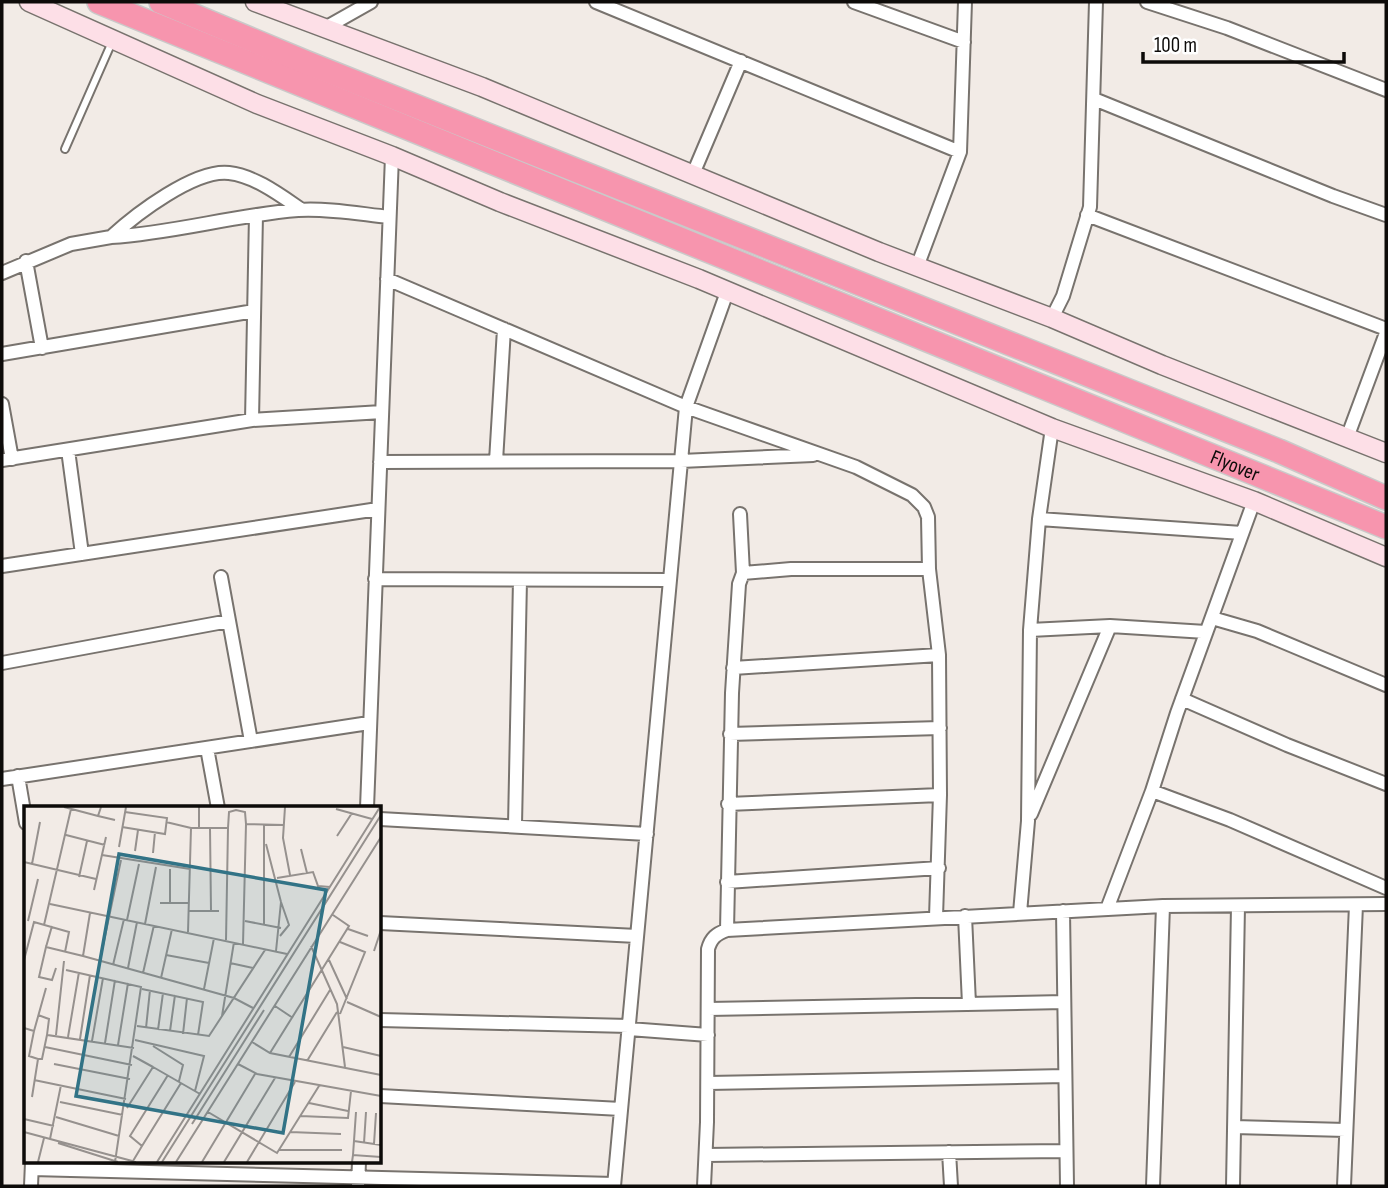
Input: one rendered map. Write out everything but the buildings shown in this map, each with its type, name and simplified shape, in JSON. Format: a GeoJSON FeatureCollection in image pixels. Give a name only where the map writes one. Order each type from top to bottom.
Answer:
{"type":"FeatureCollection","features":[{"type":"Feature","properties":{"kind":"highway","name":"Flyover"},"geometry":{"type":"LineString","coordinates":[[99,2],[1386,527]]}},
{"type":"Feature","properties":{"kind":"highway","name":"Flyover"},"geometry":{"type":"LineString","coordinates":[[161,2],[1279,451],[1386,498]]}},
{"type":"Feature","properties":{"kind":"main road"},"geometry":{"type":"LineString","coordinates":[[29,2],[257,104],[727,292],[1052,428],[1254,501],[1386,557]]}},
{"type":"Feature","properties":{"kind":"main road"},"geometry":{"type":"LineString","coordinates":[[255,2],[482,87],[917,267],[1052,318],[1162,365],[1386,453]]}},
{"type":"Feature","properties":{"kind":"street"},"geometry":{"type":"LineString","coordinates":[[325,28],[371,2]]}},
{"type":"Feature","properties":{"kind":"street"},"geometry":{"type":"LineString","coordinates":[[596,2],[960,152]]}},
{"type":"Feature","properties":{"kind":"street"},"geometry":{"type":"LineString","coordinates":[[855,2],[964,42]]}},
{"type":"Feature","properties":{"kind":"street"},"geometry":{"type":"LineString","coordinates":[[917,267],[960,152],[965,2]]}},
{"type":"Feature","properties":{"kind":"street"},"geometry":{"type":"LineString","coordinates":[[1052,318],[1063,296],[1090,207],[1096,2]]}},
{"type":"Feature","properties":{"kind":"street"},"geometry":{"type":"LineString","coordinates":[[1147,2],[1227,28],[1386,90]]}},
{"type":"Feature","properties":{"kind":"street"},"geometry":{"type":"LineString","coordinates":[[693,174],[741,61]]}},
{"type":"Feature","properties":{"kind":"street"},"geometry":{"type":"LineString","coordinates":[[1094,99],[1386,215]]}},
{"type":"Feature","properties":{"kind":"street"},"geometry":{"type":"LineString","coordinates":[[367,806],[392,156]]}},
{"type":"Feature","properties":{"kind":"street"},"geometry":{"type":"LineString","coordinates":[[111,237],[129,221],[193,179],[227,172],[245,177],[302,210]]}},
{"type":"Feature","properties":{"kind":"street"},"geometry":{"type":"LineString","coordinates":[[2,272],[71,244],[256,215],[302,210],[389,217]]}},
{"type":"Feature","properties":{"kind":"street"},"geometry":{"type":"LineString","coordinates":[[251,420],[256,215]]}},
{"type":"Feature","properties":{"kind":"street"},"geometry":{"type":"LineString","coordinates":[[1087,215],[1386,331],[1347,438]]}},
{"type":"Feature","properties":{"kind":"street"},"geometry":{"type":"LineString","coordinates":[[26,261],[42,348]]}},
{"type":"Feature","properties":{"kind":"street"},"geometry":{"type":"LineString","coordinates":[[387,279],[686,407],[856,467],[912,495],[924,507],[928,517],[929,569],[939,655],[940,795],[936,918]]}},
{"type":"Feature","properties":{"kind":"street"},"geometry":{"type":"LineString","coordinates":[[31,1186],[32,1165],[358,1182],[614,1185],[686,407],[727,292]]}},
{"type":"Feature","properties":{"kind":"street"},"geometry":{"type":"LineString","coordinates":[[2,354],[254,311]]}},
{"type":"Feature","properties":{"kind":"street"},"geometry":{"type":"LineString","coordinates":[[496,461],[505,329]]}},
{"type":"Feature","properties":{"kind":"street"},"geometry":{"type":"LineString","coordinates":[[2,404],[7,460],[251,420],[382,412]]}},
{"type":"Feature","properties":{"kind":"street"},"geometry":{"type":"LineString","coordinates":[[1020,912],[1028,821],[1030,629],[1039,519],[1052,428]]}},
{"type":"Feature","properties":{"kind":"street"},"geometry":{"type":"LineString","coordinates":[[68,450],[82,554]]}},
{"type":"Feature","properties":{"kind":"street"},"geometry":{"type":"LineString","coordinates":[[380,462],[681,461],[822,455]]}},
{"type":"Feature","properties":{"kind":"street"},"geometry":{"type":"LineString","coordinates":[[1108,909],[1254,501]]}},
{"type":"Feature","properties":{"kind":"street"},"geometry":{"type":"LineString","coordinates":[[2,566],[378,509]]}},
{"type":"Feature","properties":{"kind":"street"},"geometry":{"type":"LineString","coordinates":[[727,930],[730,734],[733,668],[743,573],[740,514]]}},
{"type":"Feature","properties":{"kind":"street"},"geometry":{"type":"LineString","coordinates":[[1039,519],[1242,533]]}},
{"type":"Feature","properties":{"kind":"street"},"geometry":{"type":"LineString","coordinates":[[743,573],[791,569],[929,569]]}},
{"type":"Feature","properties":{"kind":"street"},"geometry":{"type":"LineString","coordinates":[[221,578],[251,741]]}},
{"type":"Feature","properties":{"kind":"street"},"geometry":{"type":"LineString","coordinates":[[375,579],[670,580]]}},
{"type":"Feature","properties":{"kind":"street"},"geometry":{"type":"LineString","coordinates":[[515,825],[520,580]]}},
{"type":"Feature","properties":{"kind":"street"},"geometry":{"type":"LineString","coordinates":[[1212,618],[1257,631],[1386,685]]}},
{"type":"Feature","properties":{"kind":"street"},"geometry":{"type":"LineString","coordinates":[[2,663],[229,621]]}},
{"type":"Feature","properties":{"kind":"street"},"geometry":{"type":"LineString","coordinates":[[1030,629],[1110,626],[1206,632]]}},
{"type":"Feature","properties":{"kind":"street"},"geometry":{"type":"LineString","coordinates":[[1028,821],[1110,626]]}},
{"type":"Feature","properties":{"kind":"street"},"geometry":{"type":"LineString","coordinates":[[733,668],[939,655]]}},
{"type":"Feature","properties":{"kind":"street"},"geometry":{"type":"LineString","coordinates":[[1182,699],[1386,784]]}},
{"type":"Feature","properties":{"kind":"street"},"geometry":{"type":"LineString","coordinates":[[2,779],[369,723]]}},
{"type":"Feature","properties":{"kind":"street"},"geometry":{"type":"LineString","coordinates":[[730,734],[940,728]]}},
{"type":"Feature","properties":{"kind":"street"},"geometry":{"type":"LineString","coordinates":[[207,748],[218,806]]}},
{"type":"Feature","properties":{"kind":"street"},"geometry":{"type":"LineString","coordinates":[[18,776],[24,811]]}},
{"type":"Feature","properties":{"kind":"street"},"geometry":{"type":"LineString","coordinates":[[1152,790],[1230,820],[1386,888]]}},
{"type":"Feature","properties":{"kind":"street"},"geometry":{"type":"LineString","coordinates":[[728,804],[940,795]]}},
{"type":"Feature","properties":{"kind":"street"},"geometry":{"type":"LineString","coordinates":[[382,819],[647,834]]}},
{"type":"Feature","properties":{"kind":"street"},"geometry":{"type":"LineString","coordinates":[[727,882],[939,868]]}},
{"type":"Feature","properties":{"kind":"street"},"geometry":{"type":"LineString","coordinates":[[704,1186],[708,1083],[708,949],[711,940],[718,933],[727,930],[1020,912],[1163,906],[1386,904]]}},
{"type":"Feature","properties":{"kind":"street"},"geometry":{"type":"LineString","coordinates":[[1343,1186],[1356,905]]}},
{"type":"Feature","properties":{"kind":"street"},"geometry":{"type":"LineString","coordinates":[[1153,1186],[1163,906]]}},
{"type":"Feature","properties":{"kind":"street"},"geometry":{"type":"LineString","coordinates":[[1233,1186],[1238,906]]}},
{"type":"Feature","properties":{"kind":"street"},"geometry":{"type":"LineString","coordinates":[[1063,911],[1067,1186]]}},
{"type":"Feature","properties":{"kind":"street"},"geometry":{"type":"LineString","coordinates":[[965,916],[970,1004]]}},
{"type":"Feature","properties":{"kind":"street"},"geometry":{"type":"LineString","coordinates":[[382,923],[637,936]]}},
{"type":"Feature","properties":{"kind":"street"},"geometry":{"type":"LineString","coordinates":[[708,1009],[1064,1002]]}},
{"type":"Feature","properties":{"kind":"street"},"geometry":{"type":"LineString","coordinates":[[382,1020],[629,1027],[708,1035]]}},
{"type":"Feature","properties":{"kind":"street"},"geometry":{"type":"LineString","coordinates":[[708,1083],[1065,1076]]}},
{"type":"Feature","properties":{"kind":"street"},"geometry":{"type":"LineString","coordinates":[[382,1096],[621,1109]]}},
{"type":"Feature","properties":{"kind":"street"},"geometry":{"type":"LineString","coordinates":[[1234,1127],[1346,1130]]}},
{"type":"Feature","properties":{"kind":"street"},"geometry":{"type":"LineString","coordinates":[[706,1155],[1066,1151]]}},
{"type":"Feature","properties":{"kind":"street"},"geometry":{"type":"LineString","coordinates":[[949,1152],[951,1186]]}},
{"type":"Feature","properties":{"kind":"street"},"geometry":{"type":"LineString","coordinates":[[358,1182],[359,1164]]}},
{"type":"Feature","properties":{"kind":"lane"},"geometry":{"type":"LineString","coordinates":[[65,149],[113,40]]}}]}
